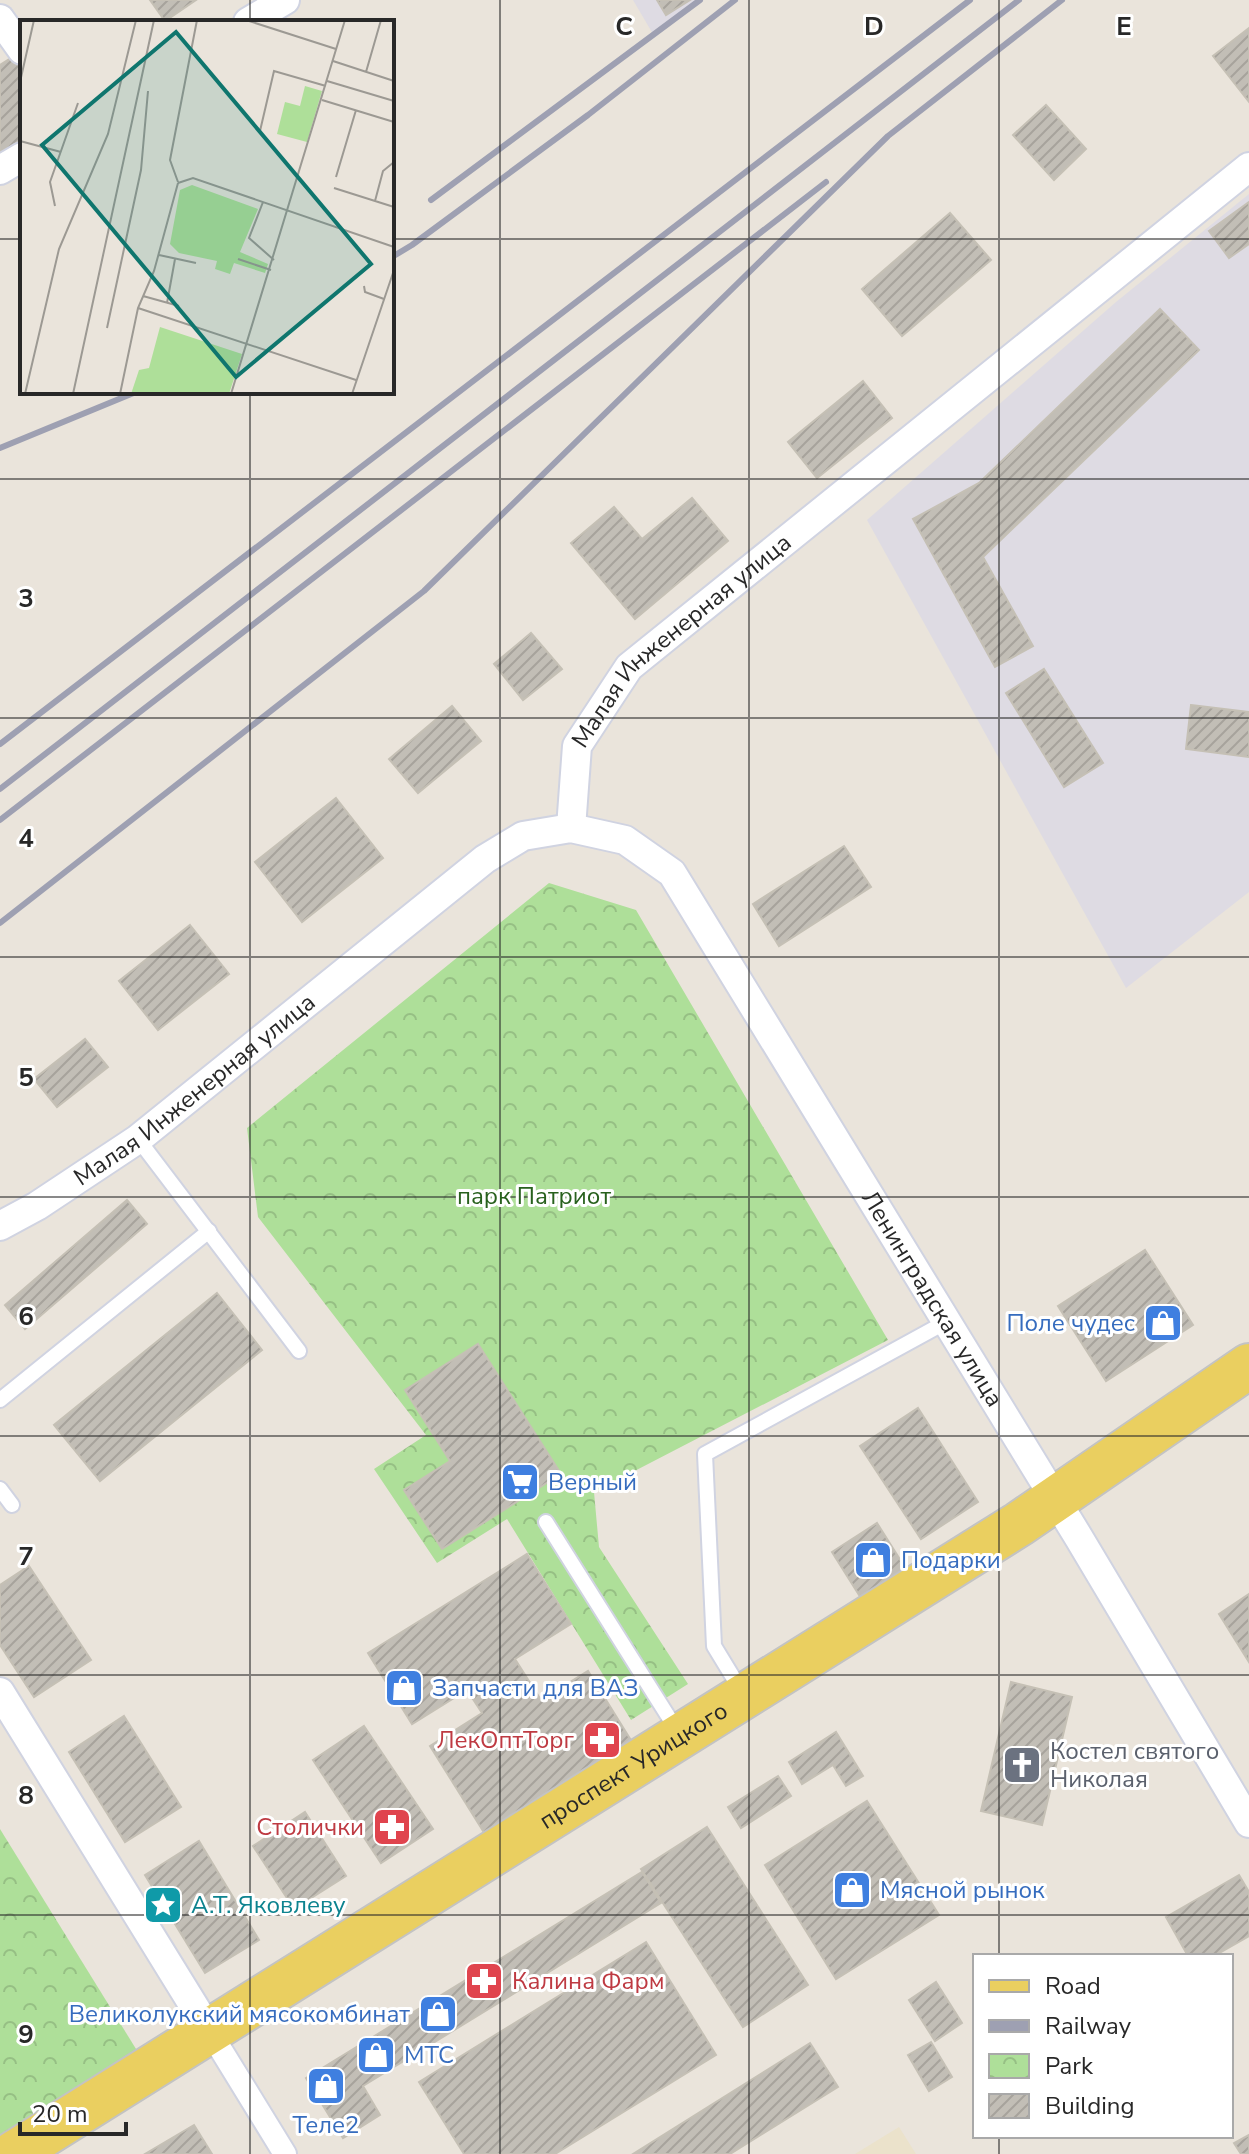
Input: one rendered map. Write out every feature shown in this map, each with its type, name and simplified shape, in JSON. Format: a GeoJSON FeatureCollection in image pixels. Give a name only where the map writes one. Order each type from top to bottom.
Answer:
{"type":"FeatureCollection","features":[{"type":"Feature","properties":{"kind":"main road","name":"проспект Урицкого"},"geometry":{"type":"LineString","coordinates":[[13,2154],[1019,1524],[1249,1366]]}},
{"type":"Feature","properties":{"kind":"street"},"geometry":{"type":"LineString","coordinates":[[251,20],[285,0]]}},
{"type":"Feature","properties":{"kind":"street"},"geometry":{"type":"LineString","coordinates":[[0,19],[20,47]]}},
{"type":"Feature","properties":{"kind":"street"},"geometry":{"type":"LineString","coordinates":[[0,170],[20,158]]}},
{"type":"Feature","properties":{"kind":"street","name":"Малая Инженерная улица"},"geometry":{"type":"LineString","coordinates":[[0,1226],[37,1206],[138,1139],[485,859],[523,836],[571,828],[577,746],[629,667],[1249,167]]}},
{"type":"Feature","properties":{"kind":"street","name":"Ленинградская улица"},"geometry":{"type":"LineString","coordinates":[[571,828],[625,840],[672,873],[1249,1823]]}},
{"type":"Feature","properties":{"kind":"street"},"geometry":{"type":"LineString","coordinates":[[0,1692],[285,2154]]}},
{"type":"Feature","properties":{"kind":"lane"},"geometry":{"type":"LineString","coordinates":[[138,1139],[299,1351]]}},
{"type":"Feature","properties":{"kind":"lane"},"geometry":{"type":"LineString","coordinates":[[0,1400],[209,1231]]}},
{"type":"Feature","properties":{"kind":"lane"},"geometry":{"type":"LineString","coordinates":[[744,1696],[714,1646],[705,1454],[946,1322]]}},
{"type":"Feature","properties":{"kind":"lane"},"geometry":{"type":"LineString","coordinates":[[0,1489],[12,1505]]}},
{"type":"Feature","properties":{"kind":"lane"},"geometry":{"type":"LineString","coordinates":[[546,1522],[681,1735]]}},
{"type":"Feature","properties":{"kind":"shaded area"},"geometry":{"type":"Polygon","coordinates":[[[633,0],[697,0],[653,34],[633,0]]]}},
{"type":"Feature","properties":{"kind":"shaded area"},"geometry":{"type":"Polygon","coordinates":[[[1249,194],[1249,892],[1126,988],[867,520],[1116,302],[1249,194]]]}},
{"type":"Feature","properties":{"kind":"shaded area"},"geometry":{"type":"Polygon","coordinates":[[[899,2127],[916,2154],[855,2154],[899,2127]]]}},
{"type":"Feature","properties":{"kind":"green space","name":"парк Патриот"},"geometry":{"type":"Polygon","coordinates":[[[549,883],[636,910],[888,1340],[594,1492],[599,1547],[688,1684],[631,1720],[507,1519],[437,1563],[374,1469],[426,1435],[258,1217],[247,1128],[549,883]]]}},
{"type":"Feature","properties":{"kind":"green space"},"geometry":{"type":"Polygon","coordinates":[[[0,1829],[141,2057],[0,2144],[0,1829]]]}},
{"type":"Feature","properties":{"kind":"building"},"geometry":{"type":"Polygon","coordinates":[[[150,0],[196,0],[166,20],[150,0]]]}},
{"type":"Feature","properties":{"kind":"building"},"geometry":{"type":"Polygon","coordinates":[[[657,0],[690,0],[666,15],[657,0]]]}},
{"type":"Feature","properties":{"kind":"building"},"geometry":{"type":"Polygon","coordinates":[[[1249,28],[1249,102],[1213,56],[1249,28]]]}},
{"type":"Feature","properties":{"kind":"building"},"geometry":{"type":"Polygon","coordinates":[[[14,56],[20,64],[20,140],[0,154],[0,65],[14,56]]]}},
{"type":"Feature","properties":{"kind":"building"},"geometry":{"type":"Polygon","coordinates":[[[1046,105],[1086,149],[1054,180],[1013,135],[1046,105]]]}},
{"type":"Feature","properties":{"kind":"building"},"geometry":{"type":"Polygon","coordinates":[[[1249,202],[1249,244],[1229,258],[1209,231],[1249,202]]]}},
{"type":"Feature","properties":{"kind":"building"},"geometry":{"type":"Polygon","coordinates":[[[950,213],[991,260],[902,336],[862,289],[950,213]]]}},
{"type":"Feature","properties":{"kind":"building"},"geometry":{"type":"Polygon","coordinates":[[[1160,309],[1199,350],[983,557],[1033,646],[995,667],[913,519],[979,483],[1160,309]]]}},
{"type":"Feature","properties":{"kind":"building"},"geometry":{"type":"Polygon","coordinates":[[[863,381],[892,418],[817,478],[788,442],[863,381]]]}},
{"type":"Feature","properties":{"kind":"building"},"geometry":{"type":"Polygon","coordinates":[[[692,498],[728,541],[635,619],[571,543],[614,507],[642,539],[692,498]]]}},
{"type":"Feature","properties":{"kind":"building"},"geometry":{"type":"Polygon","coordinates":[[[531,633],[562,669],[523,700],[494,664],[531,633]]]}},
{"type":"Feature","properties":{"kind":"building"},"geometry":{"type":"Polygon","coordinates":[[[1044,669],[1103,763],[1064,787],[1006,693],[1044,669]]]}},
{"type":"Feature","properties":{"kind":"building"},"geometry":{"type":"Polygon","coordinates":[[[1191,705],[1249,712],[1249,757],[1186,749],[1191,705]]]}},
{"type":"Feature","properties":{"kind":"building"},"geometry":{"type":"Polygon","coordinates":[[[452,706],[481,741],[418,793],[389,759],[452,706]]]}},
{"type":"Feature","properties":{"kind":"building"},"geometry":{"type":"Polygon","coordinates":[[[336,798],[383,858],[302,922],[255,862],[336,798]]]}},
{"type":"Feature","properties":{"kind":"building"},"geometry":{"type":"Polygon","coordinates":[[[844,846],[871,887],[779,946],[753,904],[844,846]]]}},
{"type":"Feature","properties":{"kind":"building"},"geometry":{"type":"Polygon","coordinates":[[[190,925],[229,974],[158,1030],[119,981],[190,925]]]}},
{"type":"Feature","properties":{"kind":"building"},"geometry":{"type":"Polygon","coordinates":[[[85,1039],[108,1067],[57,1107],[34,1079],[85,1039]]]}},
{"type":"Feature","properties":{"kind":"building"},"geometry":{"type":"Polygon","coordinates":[[[127,1200],[147,1224],[25,1329],[5,1305],[127,1200]]]}},
{"type":"Feature","properties":{"kind":"building"},"geometry":{"type":"Polygon","coordinates":[[[1145,1250],[1193,1325],[1106,1381],[1058,1306],[1145,1250]]]}},
{"type":"Feature","properties":{"kind":"building"},"geometry":{"type":"Polygon","coordinates":[[[217,1293],[262,1350],[100,1481],[54,1425],[217,1293]]]}},
{"type":"Feature","properties":{"kind":"building"},"geometry":{"type":"Polygon","coordinates":[[[478,1344],[561,1474],[442,1549],[404,1490],[450,1461],[405,1390],[478,1344]]]}},
{"type":"Feature","properties":{"kind":"building"},"geometry":{"type":"Polygon","coordinates":[[[918,1408],[978,1502],[921,1539],[860,1446],[918,1408]]]}},
{"type":"Feature","properties":{"kind":"building"},"geometry":{"type":"Polygon","coordinates":[[[877,1523],[906,1569],[861,1598],[832,1552],[877,1523]]]}},
{"type":"Feature","properties":{"kind":"building"},"geometry":{"type":"Polygon","coordinates":[[[527,1554],[571,1624],[515,1659],[541,1700],[588,1671],[632,1742],[485,1834],[430,1746],[482,1713],[467,1690],[412,1724],[368,1653],[527,1554]]]}},
{"type":"Feature","properties":{"kind":"building"},"geometry":{"type":"Polygon","coordinates":[[[29,1566],[91,1660],[34,1697],[0,1645],[0,1585],[29,1566]]]}},
{"type":"Feature","properties":{"kind":"building"},"geometry":{"type":"Polygon","coordinates":[[[1249,1594],[1249,1662],[1219,1614],[1249,1594]]]}},
{"type":"Feature","properties":{"kind":"building"},"geometry":{"type":"Polygon","coordinates":[[[1011,1682],[1072,1697],[1042,1825],[981,1811],[1011,1682]]]}},
{"type":"Feature","properties":{"kind":"building"},"geometry":{"type":"Polygon","coordinates":[[[124,1716],[181,1807],[125,1842],[69,1752],[124,1716]]]}},
{"type":"Feature","properties":{"kind":"building"},"geometry":{"type":"Polygon","coordinates":[[[364,1726],[433,1829],[381,1863],[313,1760],[364,1726]]]}},
{"type":"Feature","properties":{"kind":"building"},"geometry":{"type":"Polygon","coordinates":[[[836,1732],[863,1776],[846,1786],[833,1765],[802,1784],[789,1762],[836,1732]]]}},
{"type":"Feature","properties":{"kind":"building"},"geometry":{"type":"Polygon","coordinates":[[[778,1776],[791,1796],[741,1828],[728,1807],[778,1776]]]}},
{"type":"Feature","properties":{"kind":"building","name":"Мясной рынок"},"geometry":{"type":"Polygon","coordinates":[[[867,1801],[939,1915],[836,1979],[765,1865],[867,1801]]]}},
{"type":"Feature","properties":{"kind":"building"},"geometry":{"type":"Polygon","coordinates":[[[305,1812],[346,1876],[294,1909],[253,1846],[305,1812]]]}},
{"type":"Feature","properties":{"kind":"building"},"geometry":{"type":"Polygon","coordinates":[[[707,1827],[808,1985],[743,2027],[641,1869],[707,1827]]]}},
{"type":"Feature","properties":{"kind":"building"},"geometry":{"type":"Polygon","coordinates":[[[199,1841],[259,1940],[205,1973],[145,1875],[199,1841]]]}},
{"type":"Feature","properties":{"kind":"building"},"geometry":{"type":"Polygon","coordinates":[[[642,1872],[661,1903],[363,2086],[380,2115],[343,2138],[306,2078],[642,1872]]]}},
{"type":"Feature","properties":{"kind":"building"},"geometry":{"type":"Polygon","coordinates":[[[1239,1875],[1249,1892],[1249,1936],[1218,1954],[1187,1954],[1166,1917],[1239,1875]]]}},
{"type":"Feature","properties":{"kind":"building"},"geometry":{"type":"Polygon","coordinates":[[[646,1942],[716,2055],[555,2154],[464,2154],[419,2082],[646,1942]]]}},
{"type":"Feature","properties":{"kind":"building"},"geometry":{"type":"Polygon","coordinates":[[[936,1982],[962,2023],[935,2041],[909,2000],[936,1982]]]}},
{"type":"Feature","properties":{"kind":"building"},"geometry":{"type":"Polygon","coordinates":[[[931,2042],[952,2077],[929,2091],[908,2055],[931,2042]]]}},
{"type":"Feature","properties":{"kind":"building"},"geometry":{"type":"Polygon","coordinates":[[[810,2043],[838,2087],[730,2154],[633,2154],[810,2043]]]}},
{"type":"Feature","properties":{"kind":"building"},"geometry":{"type":"Polygon","coordinates":[[[194,2125],[212,2154],[145,2154],[194,2125]]]}},
{"type":"Feature","properties":{"kind":"building"},"geometry":{"type":"Polygon","coordinates":[[[1249,2135],[1249,2154],[1241,2154],[1234,2143],[1249,2135]]]}},
{"type":"Feature","properties":{"kind":"railway"},"geometry":{"type":"LineString","coordinates":[[431,200],[700,0]]}},
{"type":"Feature","properties":{"kind":"railway"},"geometry":{"type":"LineString","coordinates":[[394,256],[588,115],[735,0]]}},
{"type":"Feature","properties":{"kind":"railway"},"geometry":{"type":"LineString","coordinates":[[0,744],[970,0]]}},
{"type":"Feature","properties":{"kind":"railway"},"geometry":{"type":"LineString","coordinates":[[0,789],[1019,0]]}},
{"type":"Feature","properties":{"kind":"railway"},"geometry":{"type":"LineString","coordinates":[[0,923],[424,591],[888,136],[1062,0]]}},
{"type":"Feature","properties":{"kind":"railway"},"geometry":{"type":"LineString","coordinates":[[0,820],[826,182]]}},
{"type":"Feature","properties":{"kind":"railway"},"geometry":{"type":"LineString","coordinates":[[0,448],[131,394]]}},
{"type":"Feature","properties":{"kind":"place","name":"Поле чудес"},"geometry":{"type":"Point","coordinates":[1163,1323]}},
{"type":"Feature","properties":{"kind":"place","name":"Верный"},"geometry":{"type":"Point","coordinates":[520,1482]}},
{"type":"Feature","properties":{"kind":"place","name":"Подарки"},"geometry":{"type":"Point","coordinates":[873,1560]}},
{"type":"Feature","properties":{"kind":"place","name":"Запчасти для ВАЗ"},"geometry":{"type":"Point","coordinates":[404,1688]}},
{"type":"Feature","properties":{"kind":"place","name":"ЛекОптТорг"},"geometry":{"type":"Point","coordinates":[602,1740]}},
{"type":"Feature","properties":{"kind":"place","name":"Костел святого Николая"},"geometry":{"type":"Point","coordinates":[1022,1765]}},
{"type":"Feature","properties":{"kind":"place","name":"Столички"},"geometry":{"type":"Point","coordinates":[392,1827]}},
{"type":"Feature","properties":{"kind":"place","name":"Мясной рынок"},"geometry":{"type":"Point","coordinates":[852,1890]}},
{"type":"Feature","properties":{"kind":"place","name":"А.Т. Яковлеву"},"geometry":{"type":"Point","coordinates":[163,1905]}},
{"type":"Feature","properties":{"kind":"place","name":"Калина Фарм"},"geometry":{"type":"Point","coordinates":[484,1981]}},
{"type":"Feature","properties":{"kind":"place","name":"Великолукский мясокомбинат"},"geometry":{"type":"Point","coordinates":[438,2014]}},
{"type":"Feature","properties":{"kind":"place","name":"МТС"},"geometry":{"type":"Point","coordinates":[376,2055]}},
{"type":"Feature","properties":{"kind":"place","name":"Теле2"},"geometry":{"type":"Point","coordinates":[326,2086]}}]}
